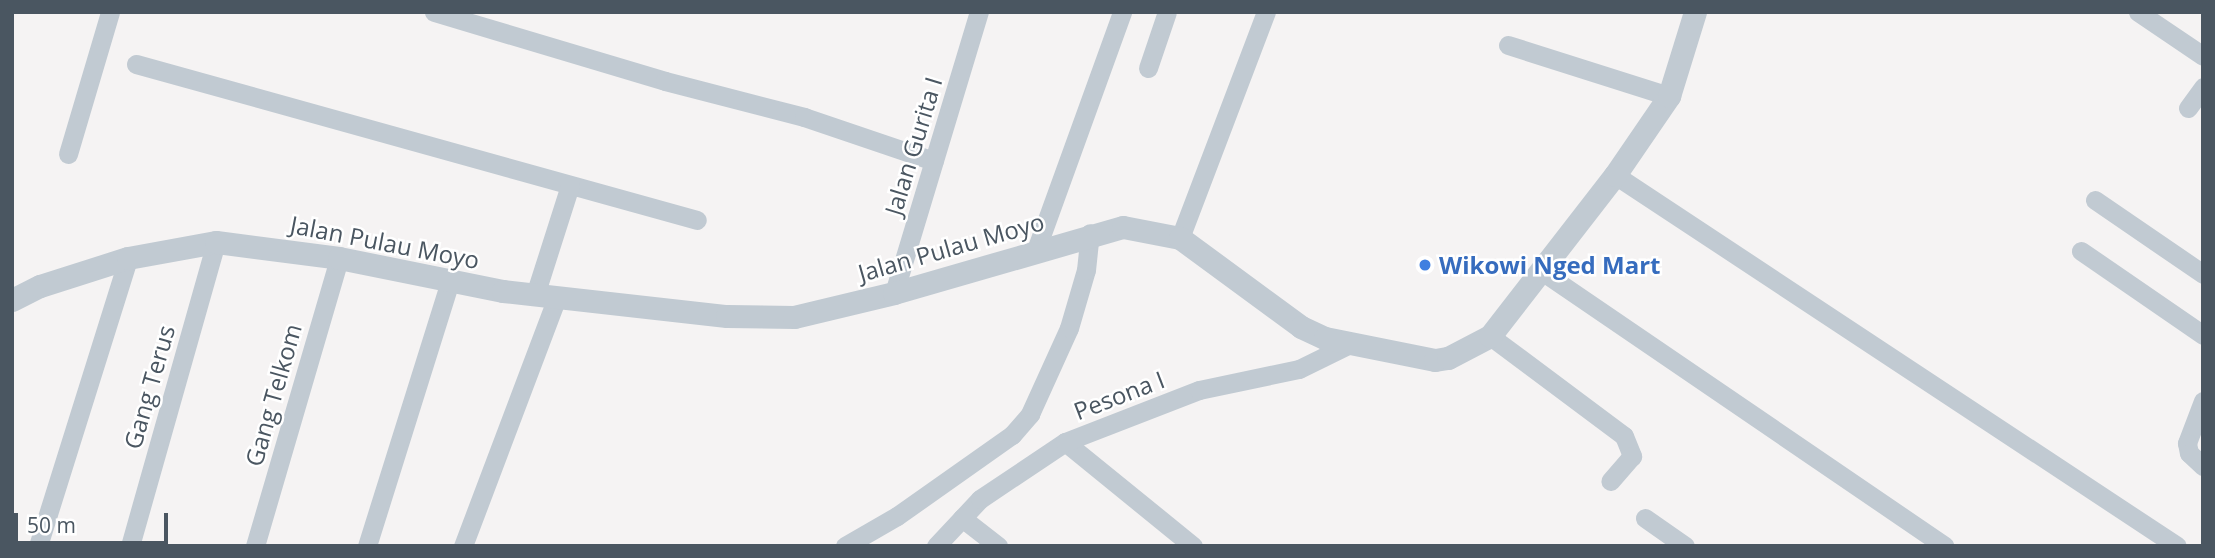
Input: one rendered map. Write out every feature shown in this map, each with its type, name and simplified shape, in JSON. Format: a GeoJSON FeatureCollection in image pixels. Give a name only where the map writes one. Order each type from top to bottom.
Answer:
{"type":"FeatureCollection","features":[{"type":"Feature","properties":{"kind":"street"},"geometry":{"type":"LineString","coordinates":[[68,154],[110,12]]}},
{"type":"Feature","properties":{"kind":"street"},"geometry":{"type":"LineString","coordinates":[[434,12],[665,82],[804,117],[934,161]]}},
{"type":"Feature","properties":{"kind":"street","name":"Jalan Gurita I"},"geometry":{"type":"LineString","coordinates":[[894,293],[979,12]]}},
{"type":"Feature","properties":{"kind":"street"},"geometry":{"type":"LineString","coordinates":[[1035,250],[1122,12]]}},
{"type":"Feature","properties":{"kind":"street"},"geometry":{"type":"LineString","coordinates":[[1148,68],[1167,12]]}},
{"type":"Feature","properties":{"kind":"street"},"geometry":{"type":"LineString","coordinates":[[1180,238],[1266,12]]}},
{"type":"Feature","properties":{"kind":"street","name":"Jalan Pulau Moyo"},"geometry":{"type":"LineString","coordinates":[[12,300],[40,286],[128,258],[216,242],[339,258],[450,281],[546,296],[758,318],[793,317],[894,293],[1090,233],[1123,227],[1180,238],[1301,327],[1348,345],[1435,360],[1465,352],[1490,337],[1543,272],[1669,96],[1695,12]]}},
{"type":"Feature","properties":{"kind":"street"},"geometry":{"type":"LineString","coordinates":[[2138,12],[2203,56]]}},
{"type":"Feature","properties":{"kind":"street"},"geometry":{"type":"LineString","coordinates":[[1508,45],[1669,96]]}},
{"type":"Feature","properties":{"kind":"street"},"geometry":{"type":"LineString","coordinates":[[136,64],[697,220]]}},
{"type":"Feature","properties":{"kind":"street"},"geometry":{"type":"LineString","coordinates":[[2188,108],[2203,87]]}},
{"type":"Feature","properties":{"kind":"street"},"geometry":{"type":"LineString","coordinates":[[1615,175],[2177,546]]}},
{"type":"Feature","properties":{"kind":"street"},"geometry":{"type":"LineString","coordinates":[[463,546],[546,296],[570,185]]}},
{"type":"Feature","properties":{"kind":"street"},"geometry":{"type":"LineString","coordinates":[[2095,201],[2203,275]]}},
{"type":"Feature","properties":{"kind":"street"},"geometry":{"type":"LineString","coordinates":[[845,546],[897,516],[1012,435],[1030,414],[1069,328],[1086,270],[1090,233]]}},
{"type":"Feature","properties":{"kind":"street","name":"Gang Terus"},"geometry":{"type":"LineString","coordinates":[[130,546],[216,242]]}},
{"type":"Feature","properties":{"kind":"street"},"geometry":{"type":"LineString","coordinates":[[2081,251],[2203,335]]}},
{"type":"Feature","properties":{"kind":"street"},"geometry":{"type":"LineString","coordinates":[[38,546],[128,258]]}},
{"type":"Feature","properties":{"kind":"street","name":"Gang Telkom"},"geometry":{"type":"LineString","coordinates":[[255,546],[339,258]]}},
{"type":"Feature","properties":{"kind":"street"},"geometry":{"type":"LineString","coordinates":[[1543,272],[1944,546]]}},
{"type":"Feature","properties":{"kind":"street"},"geometry":{"type":"LineString","coordinates":[[367,546],[450,281]]}},
{"type":"Feature","properties":{"kind":"street"},"geometry":{"type":"LineString","coordinates":[[1490,337],[1624,436],[1632,456],[1610,481]]}},
{"type":"Feature","properties":{"kind":"street","name":"Pesona I"},"geometry":{"type":"LineString","coordinates":[[936,546],[962,518],[1021,468],[1065,442],[1199,390],[1298,369],[1348,345]]}},
{"type":"Feature","properties":{"kind":"street"},"geometry":{"type":"LineString","coordinates":[[2203,401],[2187,443],[2189,453],[2203,466]]}},
{"type":"Feature","properties":{"kind":"street"},"geometry":{"type":"LineString","coordinates":[[1065,442],[1193,546]]}},
{"type":"Feature","properties":{"kind":"street"},"geometry":{"type":"LineString","coordinates":[[962,518],[998,546]]}},
{"type":"Feature","properties":{"kind":"street"},"geometry":{"type":"LineString","coordinates":[[1645,518],[1685,546]]}},
{"type":"Feature","properties":{"kind":"place","name":"Wikowi Nged Mart"},"geometry":{"type":"Point","coordinates":[1425,265]}}]}
